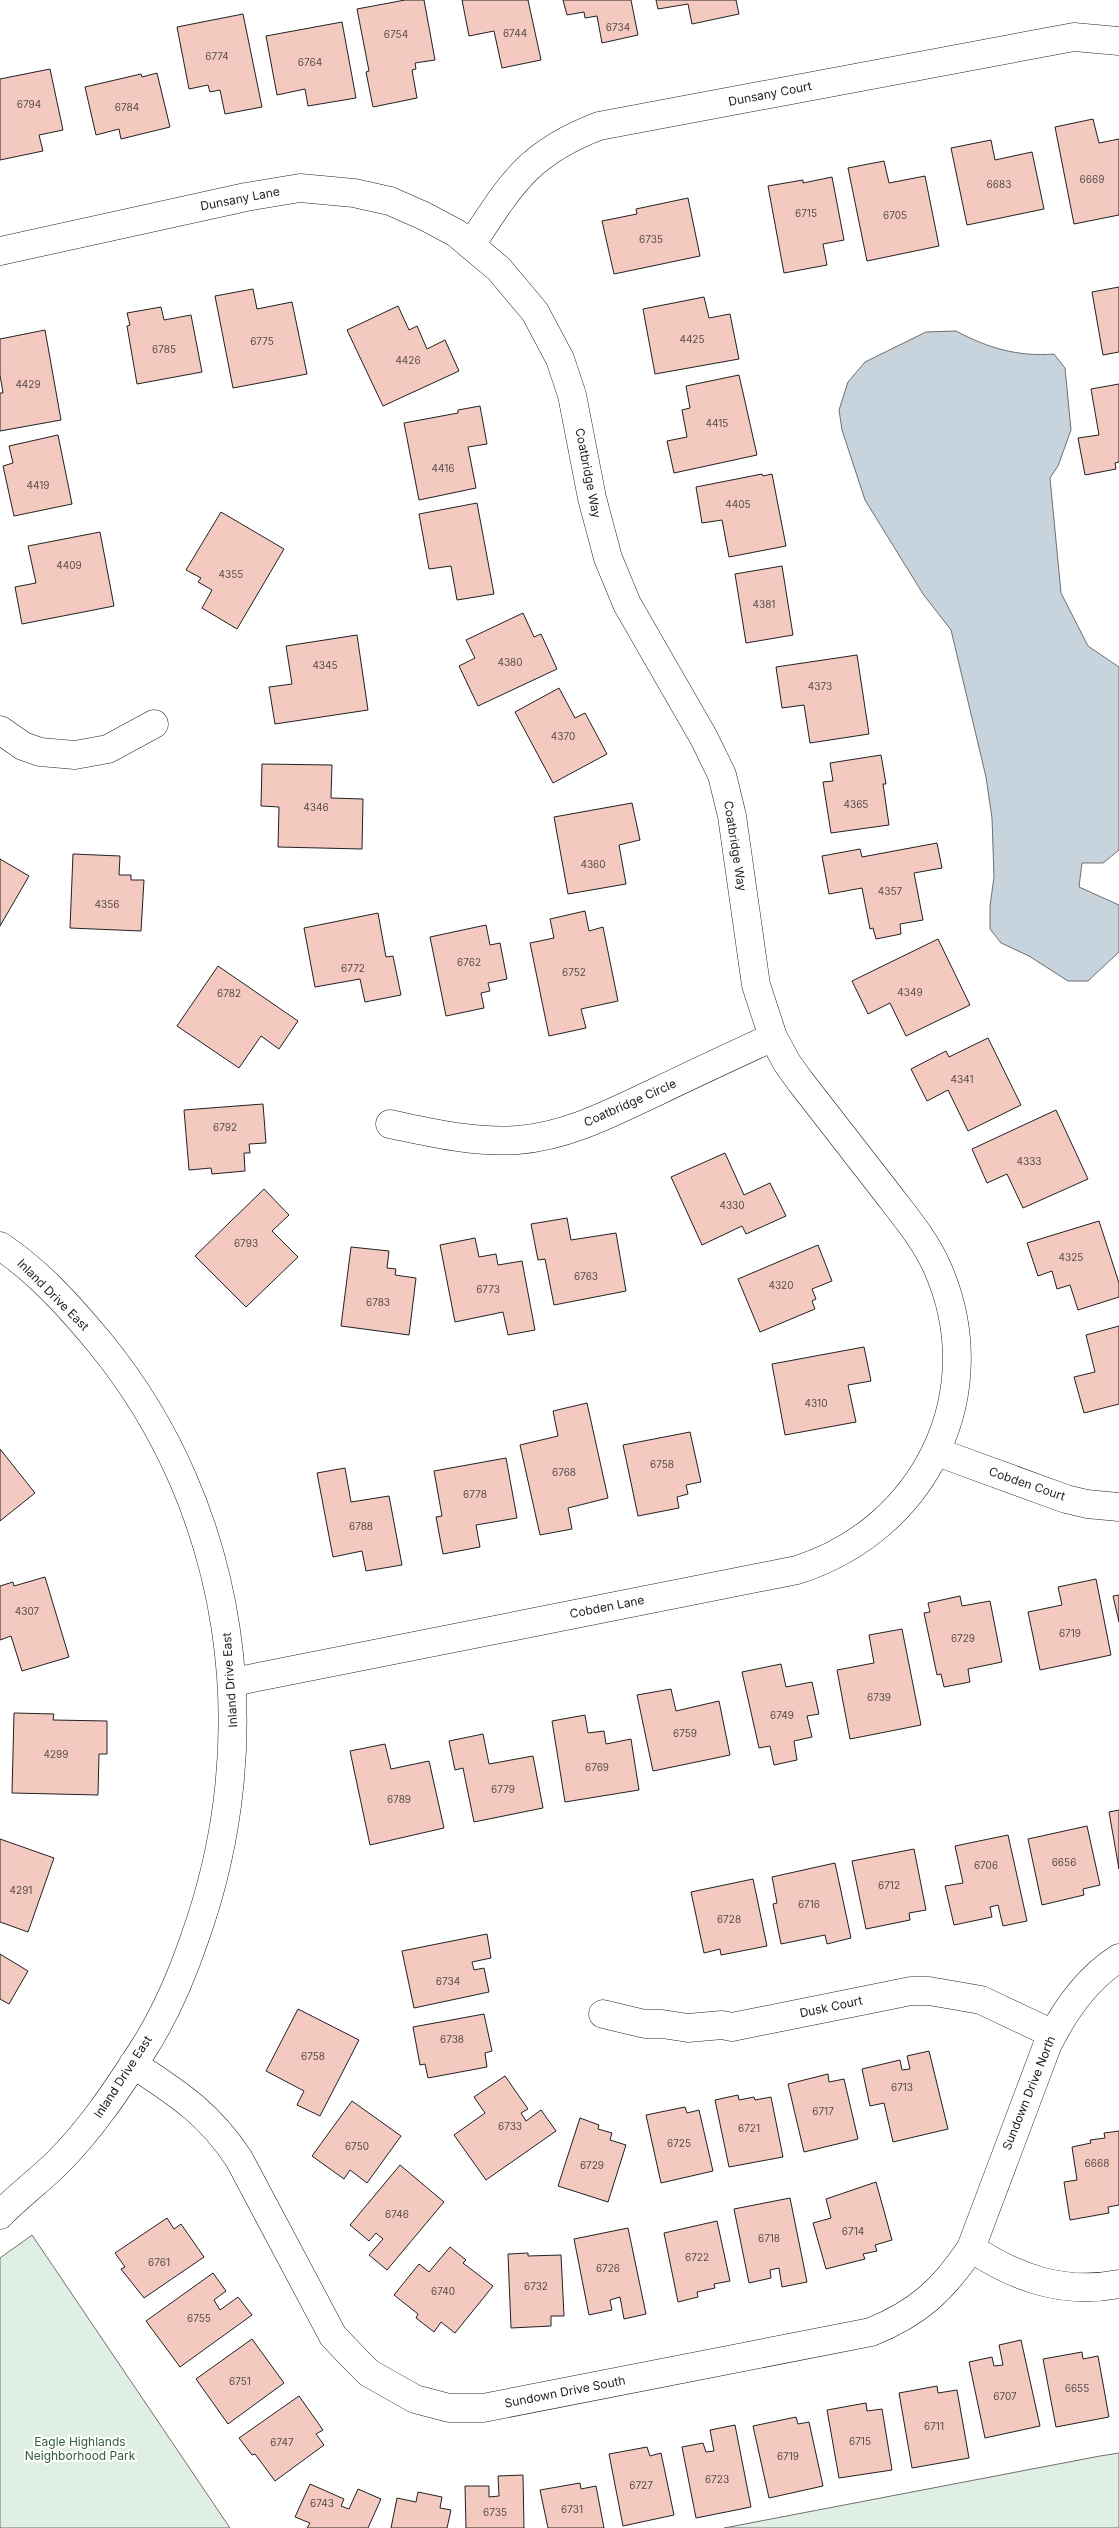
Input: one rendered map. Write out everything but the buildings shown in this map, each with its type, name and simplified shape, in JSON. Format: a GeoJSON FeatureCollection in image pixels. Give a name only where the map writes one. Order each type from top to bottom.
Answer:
{"type":"FeatureCollection","features":[{"type":"Feature","properties":{"kind":"street","name":"Dunsany Court"},"geometry":{"type":"LineString","coordinates":[[471,245],[506,193],[532,163],[563,141],[599,126],[1074,37],[1119,41]]}},
{"type":"Feature","properties":{"kind":"street","name":"Dunsany Lane"},"geometry":{"type":"LineString","coordinates":[[0,251],[246,196],[300,188],[345,191],[390,201],[440,224],[471,245]]}},
{"type":"Feature","properties":{"kind":"street","name":"Coatbridge Way"},"geometry":{"type":"LineString","coordinates":[[471,245],[512,281],[535,312],[553,343],[572,395],[592,498],[608,558],[630,611],[704,738],[722,775],[732,816],[756,985],[773,1037],[787,1063],[800,1081],[920,1236],[943,1281],[953,1317],[957,1368],[953,1403],[937,1452]]}},
{"type":"Feature","properties":{"kind":"street"},"geometry":{"type":"LineString","coordinates":[[0,730],[23,746],[40,752],[75,755],[108,749],[154,724]]}},
{"type":"Feature","properties":{"kind":"street","name":"Coatbridge Circle"},"geometry":{"type":"LineString","coordinates":[[390,1124],[449,1137],[484,1140],[518,1140],[556,1134],[596,1121],[773,1037]]}},
{"type":"Feature","properties":{"kind":"street","name":"Inland Drive East"},"geometry":{"type":"LineString","coordinates":[[0,1246],[32,1272],[87,1327],[131,1383],[167,1446],[196,1510],[217,1576],[230,1646],[234,1734],[229,1804],[211,1890],[189,1957],[175,1988],[147,2043],[103,2110],[72,2146],[32,2187],[0,2215]]}},
{"type":"Feature","properties":{"kind":"street","name":"Cobden Court"},"geometry":{"type":"LineString","coordinates":[[937,1452],[1066,1499],[1087,1504],[1119,1507]]}},
{"type":"Feature","properties":{"kind":"street","name":"Cobden Lane"},"geometry":{"type":"LineString","coordinates":[[233,1682],[797,1570],[816,1564],[849,1547],[894,1514],[918,1484],[937,1452]]}},
{"type":"Feature","properties":{"kind":"street","name":"Sundown Drive North"},"geometry":{"type":"LineString","coordinates":[[971,2248],[1053,2034],[1077,1995],[1119,1958]]}},
{"type":"Feature","properties":{"kind":"street","name":"Dusk Court"},"geometry":{"type":"LineString","coordinates":[[603,2014],[645,2024],[662,2024],[688,2028],[722,2025],[732,2027],[911,1991],[929,1991],[981,2000],[1053,2034]]}},
{"type":"Feature","properties":{"kind":"street","name":"Sundown Drive South"},"geometry":{"type":"LineString","coordinates":[[133,2064],[189,2101],[218,2128],[227,2140],[239,2158],[324,2319],[344,2348],[369,2373],[398,2391],[415,2399],[449,2408],[501,2405],[871,2332],[898,2321],[923,2305],[954,2274],[971,2248]]}},
{"type":"Feature","properties":{"kind":"street"},"geometry":{"type":"LineString","coordinates":[[971,2248],[999,2267],[1056,2286],[1094,2288],[1119,2284]]}},
{"type":"Feature","properties":{"kind":"green space","name":"Eagle Highlands Neighborhood Park"},"geometry":{"type":"Polygon","coordinates":[[[32,2235],[230,2528],[0,2528],[0,2258],[32,2235]]]}},
{"type":"Feature","properties":{"kind":"green space"},"geometry":{"type":"Polygon","coordinates":[[[1119,2453],[1119,2528],[724,2528],[1100,2456],[1119,2453]]]}},
{"type":"Feature","properties":{"kind":"shaded area"},"geometry":{"type":"Polygon","coordinates":[[[956,331],[992,347],[1016,353],[1054,354],[1065,368],[1071,430],[1058,466],[1050,478],[1061,593],[1088,646],[1119,667],[1119,850],[1103,863],[1082,863],[1079,887],[1119,905],[1119,952],[1088,981],[1068,981],[1029,956],[1001,943],[990,929],[990,906],[994,877],[992,818],[986,777],[951,630],[923,594],[865,500],[842,430],[839,410],[848,382],[865,362],[926,332],[956,331]]]}}]}
